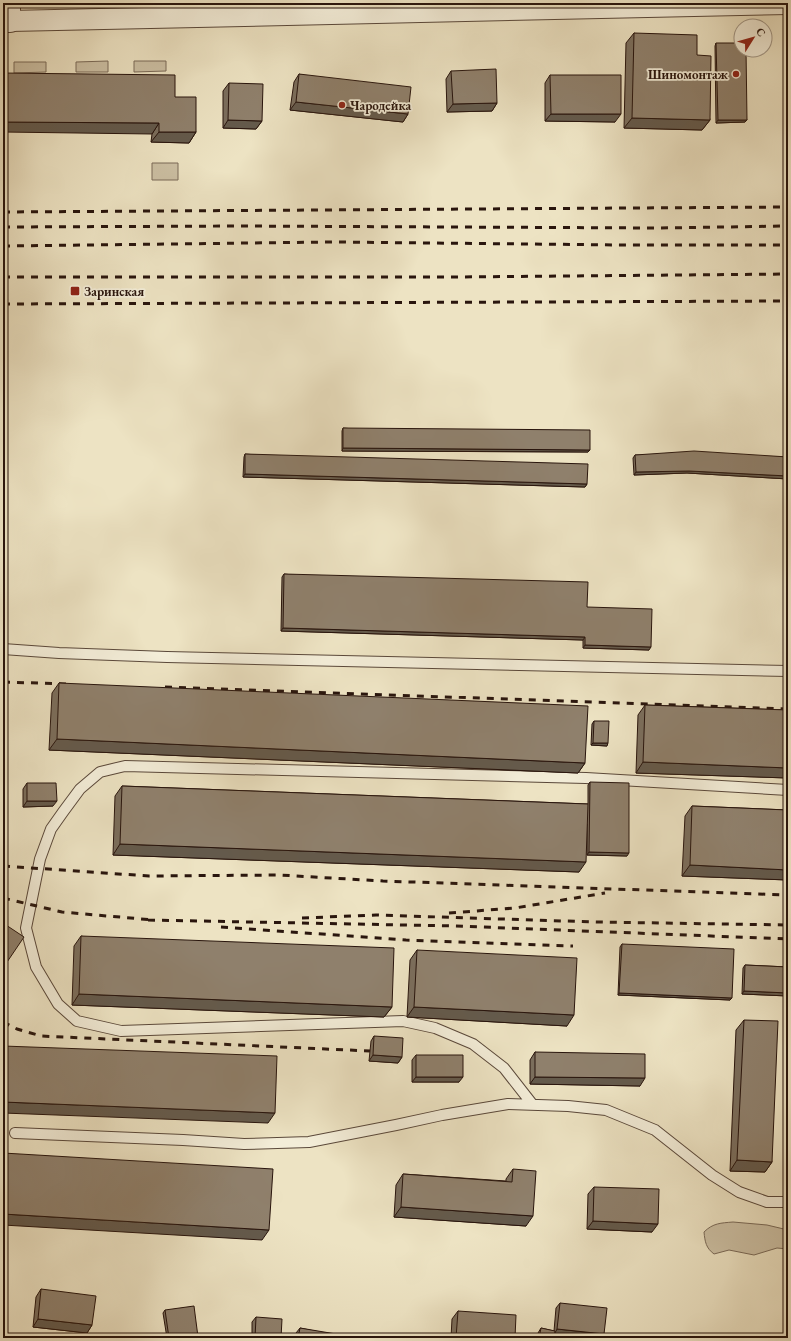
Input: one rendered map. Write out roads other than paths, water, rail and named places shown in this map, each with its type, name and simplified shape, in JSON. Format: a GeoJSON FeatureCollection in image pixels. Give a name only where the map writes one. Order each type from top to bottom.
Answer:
{"type":"FeatureCollection","features":[{"type":"Feature","properties":{"kind":"street"},"geometry":{"type":"LineString","coordinates":[[8,15],[177,10],[788,4]]}},
{"type":"Feature","properties":{"kind":"lane"},"geometry":{"type":"LineString","coordinates":[[3,649],[59,653],[167,657],[788,671]]}},
{"type":"Feature","properties":{"kind":"lane"},"geometry":{"type":"LineString","coordinates":[[533,1105],[504,1068],[473,1044],[435,1028],[403,1021],[121,1031],[77,1021],[58,1004],[36,967],[26,928],[40,859],[51,829],[80,789],[100,772],[125,766],[586,778],[788,790]]}},
{"type":"Feature","properties":{"kind":"lane"},"geometry":{"type":"LineString","coordinates":[[16,1133],[175,1139],[244,1144],[309,1142],[442,1115],[508,1104],[568,1106],[606,1110],[655,1130],[712,1175],[739,1192],[767,1202],[788,1202]]}},
{"type":"Feature","properties":{"kind":"railway"},"geometry":{"type":"LineString","coordinates":[[3,212],[788,207]]}},
{"type":"Feature","properties":{"kind":"railway"},"geometry":{"type":"LineString","coordinates":[[3,227],[243,226],[658,228],[788,226]]}},
{"type":"Feature","properties":{"kind":"railway"},"geometry":{"type":"LineString","coordinates":[[3,246],[334,242],[788,245]]}},
{"type":"Feature","properties":{"kind":"railway"},"geometry":{"type":"LineString","coordinates":[[3,277],[451,277],[788,274]]}},
{"type":"Feature","properties":{"kind":"railway"},"geometry":{"type":"LineString","coordinates":[[3,304],[788,301]]}},
{"type":"Feature","properties":{"kind":"railway"},"geometry":{"type":"LineString","coordinates":[[3,682],[69,684]]}},
{"type":"Feature","properties":{"kind":"railway"},"geometry":{"type":"LineString","coordinates":[[165,687],[788,709]]}},
{"type":"Feature","properties":{"kind":"railway"},"geometry":{"type":"LineString","coordinates":[[3,866],[149,876],[279,875],[383,881],[788,895]]}},
{"type":"Feature","properties":{"kind":"railway"},"geometry":{"type":"LineString","coordinates":[[449,913],[515,908],[605,893]]}},
{"type":"Feature","properties":{"kind":"railway"},"geometry":{"type":"LineString","coordinates":[[3,898],[62,912],[153,920]]}},
{"type":"Feature","properties":{"kind":"railway"},"geometry":{"type":"LineString","coordinates":[[302,918],[376,915],[596,922],[788,925]]}},
{"type":"Feature","properties":{"kind":"railway"},"geometry":{"type":"LineString","coordinates":[[148,920],[456,926],[788,939]]}},
{"type":"Feature","properties":{"kind":"railway"},"geometry":{"type":"LineString","coordinates":[[221,927],[406,940],[573,946]]}},
{"type":"Feature","properties":{"kind":"railway"},"geometry":{"type":"LineString","coordinates":[[3,1022],[17,1029],[41,1036],[370,1051]]}},
{"type":"Feature","properties":{"kind":"place","name":"Шиномонтаж"},"geometry":{"type":"Point","coordinates":[736,74]}},
{"type":"Feature","properties":{"kind":"place","name":"Чародейка"},"geometry":{"type":"Point","coordinates":[342,105]}},
{"type":"Feature","properties":{"kind":"place","name":"Заринская"},"geometry":{"type":"Point","coordinates":[75,291]}}]}
